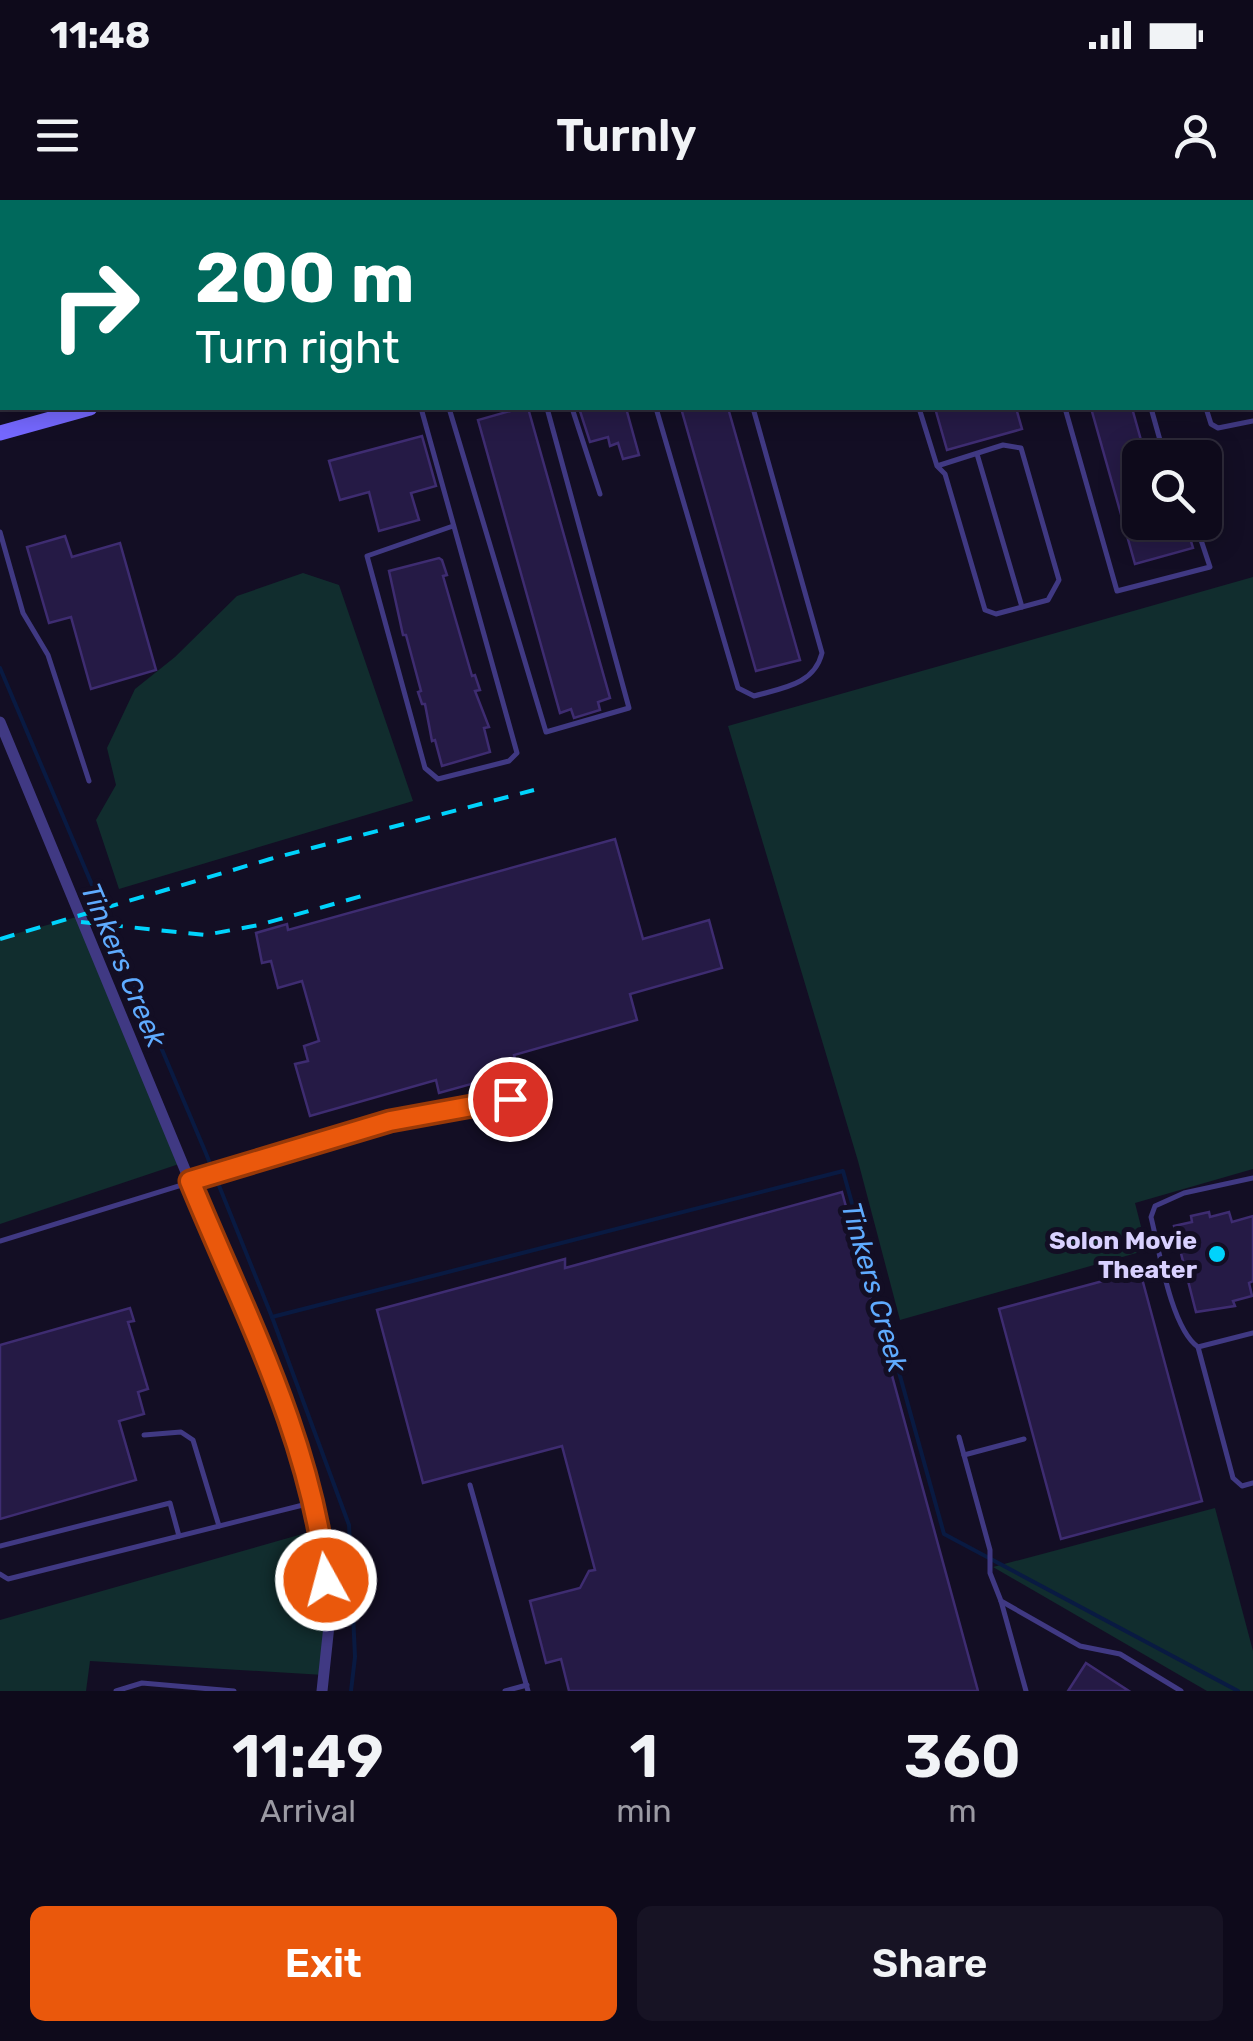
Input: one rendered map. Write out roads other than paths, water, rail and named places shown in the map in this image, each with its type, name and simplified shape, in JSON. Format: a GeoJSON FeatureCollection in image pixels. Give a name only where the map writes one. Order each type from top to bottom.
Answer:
{"type":"FeatureCollection","features":[{"type":"Feature","properties":{"kind":"street"},"geometry":{"type":"LineString","coordinates":[[0,433],[63,411]]}},
{"type":"Feature","properties":{"kind":"street"},"geometry":{"type":"LineString","coordinates":[[0,722],[293,1430],[322,1544],[330,1616],[322,1691]]}},
{"type":"Feature","properties":{"kind":"lane"},"geometry":{"type":"LineString","coordinates":[[422,410],[517,753],[509,761],[438,779],[425,768],[367,556],[453,526]]}},
{"type":"Feature","properties":{"kind":"lane"},"geometry":{"type":"LineString","coordinates":[[450,410],[546,732],[630,708],[548,410]]}},
{"type":"Feature","properties":{"kind":"lane"},"geometry":{"type":"LineString","coordinates":[[573,410],[600,494]]}},
{"type":"Feature","properties":{"kind":"lane"},"geometry":{"type":"LineString","coordinates":[[657,410],[738,688],[754,696],[803,682],[818,668],[822,653],[754,410]]}},
{"type":"Feature","properties":{"kind":"lane"},"geometry":{"type":"LineString","coordinates":[[920,410],[937,466],[945,474],[985,610],[996,614],[1048,600],[1059,580],[1024,453],[1010,444],[937,466]]}},
{"type":"Feature","properties":{"kind":"lane"},"geometry":{"type":"LineString","coordinates":[[1066,410],[1118,591],[1210,568],[1201,540]]}},
{"type":"Feature","properties":{"kind":"lane"},"geometry":{"type":"LineString","coordinates":[[1152,410],[1160,440]]}},
{"type":"Feature","properties":{"kind":"lane"},"geometry":{"type":"LineString","coordinates":[[1207,410],[1218,428],[1253,421]]}},
{"type":"Feature","properties":{"kind":"lane"},"geometry":{"type":"LineString","coordinates":[[977,454],[1022,607]]}},
{"type":"Feature","properties":{"kind":"lane"},"geometry":{"type":"LineString","coordinates":[[0,532],[23,612],[48,655],[90,781]]}},
{"type":"Feature","properties":{"kind":"lane"},"geometry":{"type":"LineString","coordinates":[[0,1241],[390,1121],[510,1099]]}},
{"type":"Feature","properties":{"kind":"lane"},"geometry":{"type":"LineString","coordinates":[[1253,1178],[1184,1193],[1154,1206],[1151,1216],[1175,1308],[1190,1341],[1198,1348],[1232,1478],[1242,1486],[1253,1483]]}},
{"type":"Feature","properties":{"kind":"lane"},"geometry":{"type":"LineString","coordinates":[[1198,1348],[1253,1334]]}},
{"type":"Feature","properties":{"kind":"lane"},"geometry":{"type":"LineString","coordinates":[[144,1435],[181,1432],[193,1440],[219,1526]]}},
{"type":"Feature","properties":{"kind":"lane"},"geometry":{"type":"LineString","coordinates":[[959,1437],[990,1550],[990,1573],[1026,1691]]}},
{"type":"Feature","properties":{"kind":"lane"},"geometry":{"type":"LineString","coordinates":[[964,1455],[1024,1439]]}},
{"type":"Feature","properties":{"kind":"lane"},"geometry":{"type":"LineString","coordinates":[[470,1485],[527,1688],[506,1691]]}},
{"type":"Feature","properties":{"kind":"lane"},"geometry":{"type":"LineString","coordinates":[[0,1546],[170,1503],[179,1536]]}},
{"type":"Feature","properties":{"kind":"lane"},"geometry":{"type":"LineString","coordinates":[[0,1574],[8,1578],[314,1503]]}},
{"type":"Feature","properties":{"kind":"lane"},"geometry":{"type":"LineString","coordinates":[[1001,1601],[1080,1646],[1120,1654],[1181,1691]]}},
{"type":"Feature","properties":{"kind":"lane"},"geometry":{"type":"LineString","coordinates":[[116,1691],[142,1682],[234,1691]]}},
{"type":"Feature","properties":{"kind":"waterway","name":"Tinkers Creek"},"geometry":{"type":"LineString","coordinates":[[0,668],[205,1151],[349,1525],[355,1657],[351,1691]]}},
{"type":"Feature","properties":{"kind":"waterway","name":"Tinkers Creek"},"geometry":{"type":"LineString","coordinates":[[272,1317],[843,1171],[944,1534],[1238,1691]]}},
{"type":"Feature","properties":{"kind":"railway"},"geometry":{"type":"LineString","coordinates":[[0,939],[270,859],[534,790]]}},
{"type":"Feature","properties":{"kind":"railway"},"geometry":{"type":"LineString","coordinates":[[81,922],[205,935],[259,925],[369,894]]}},
{"type":"Feature","properties":{"kind":"place","name":"Solon Movie Theater"},"geometry":{"type":"Point","coordinates":[1217,1254]}}]}
